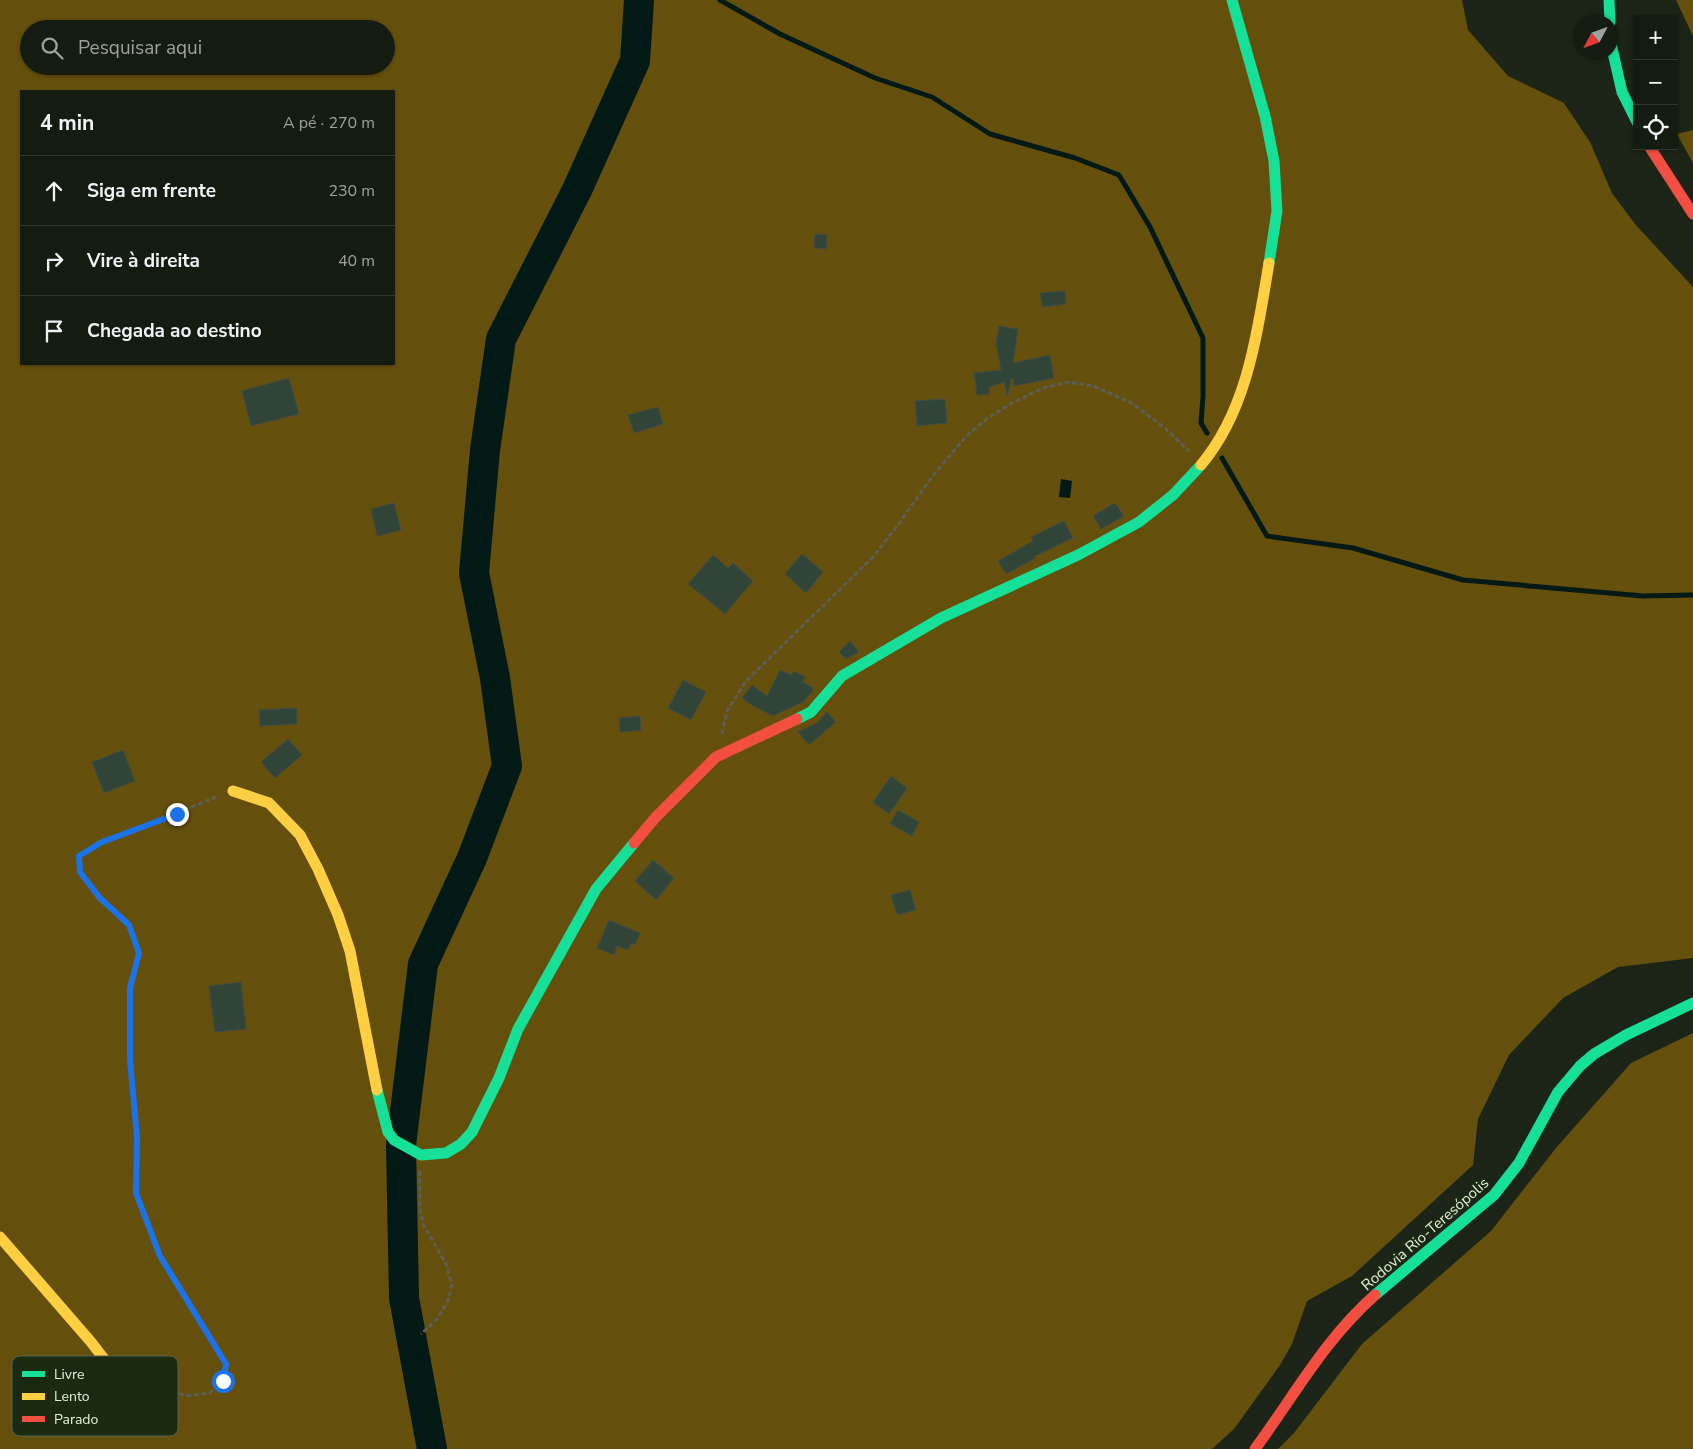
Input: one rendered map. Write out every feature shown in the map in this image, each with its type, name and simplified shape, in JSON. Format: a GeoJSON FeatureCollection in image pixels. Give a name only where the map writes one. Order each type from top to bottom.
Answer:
{"type":"FeatureCollection","features":[{"type":"Feature","properties":{"kind":"main road"},"geometry":{"type":"LineString","coordinates":[[233,790],[270,803],[300,835],[318,869],[338,915],[350,951],[379,1102],[388,1132],[394,1140],[417,1154],[446,1153],[461,1144],[472,1132],[499,1078],[518,1029],[596,888],[656,818],[716,757],[811,712],[842,676],[941,618],[1115,536],[1138,522],[1173,494],[1203,463],[1225,431],[1243,390],[1260,316],[1277,211],[1274,161],[1265,116],[1232,0]]}},
{"type":"Feature","properties":{"kind":"main road"},"geometry":{"type":"LineString","coordinates":[[1610,0],[1610,15]]}},
{"type":"Feature","properties":{"kind":"main road"},"geometry":{"type":"LineString","coordinates":[[1615,60],[1622,92],[1633,114]]}},
{"type":"Feature","properties":{"kind":"main road"},"geometry":{"type":"LineString","coordinates":[[1652,150],[1693,214]]}},
{"type":"Feature","properties":{"kind":"main road","name":"Rodovia Rio-Teresópolis"},"geometry":{"type":"LineString","coordinates":[[1255,1449],[1311,1365],[1349,1320],[1408,1267],[1487,1203],[1501,1189],[1567,1080],[1585,1061],[1611,1043],[1693,1003]]}},
{"type":"Feature","properties":{"kind":"main road"},"geometry":{"type":"LineString","coordinates":[[0,1237],[101,1356]]}},
{"type":"Feature","properties":{"kind":"path"},"geometry":{"type":"LineString","coordinates":[[716,757],[727,711],[746,681],[874,556],[932,477],[966,436],[1012,402],[1043,388],[1068,382],[1093,386],[1130,402],[1165,428],[1203,463]]}},
{"type":"Feature","properties":{"kind":"path"},"geometry":{"type":"LineString","coordinates":[[178,1393],[186,1396],[210,1393],[223,1381],[226,1364],[160,1256],[136,1193],[137,1137],[130,1060],[130,988],[139,953],[129,925],[99,897],[80,872],[79,856],[102,842],[233,790]]}},
{"type":"Feature","properties":{"kind":"path"},"geometry":{"type":"LineString","coordinates":[[417,1154],[420,1208],[423,1224],[446,1264],[452,1286],[447,1303],[436,1320],[420,1334]]}},
{"type":"Feature","properties":{"kind":"shaded area"},"geometry":{"type":"Polygon","coordinates":[[[0,0],[1462,0],[1468,30],[1508,76],[1564,103],[1590,142],[1612,193],[1635,224],[1693,287],[1693,958],[1618,967],[1563,998],[1509,1055],[1478,1119],[1473,1165],[1352,1276],[1307,1301],[1292,1344],[1280,1365],[1234,1429],[1212,1449],[0,1449],[0,0]]]}},
{"type":"Feature","properties":{"kind":"shaded area"},"geometry":{"type":"Polygon","coordinates":[[[1676,0],[1693,0],[1693,36],[1676,0]]]}},
{"type":"Feature","properties":{"kind":"shaded area"},"geometry":{"type":"Polygon","coordinates":[[[1693,130],[1693,163],[1678,136],[1678,134],[1693,130]]]}},
{"type":"Feature","properties":{"kind":"shaded area"},"geometry":{"type":"Polygon","coordinates":[[[1693,1033],[1693,1449],[1278,1449],[1294,1433],[1362,1344],[1491,1231],[1556,1148],[1631,1063],[1693,1033]]]}},
{"type":"Feature","properties":{"kind":"water"},"geometry":{"type":"Polygon","coordinates":[[[1061,479],[1072,481],[1070,498],[1059,497],[1061,479]]]}},
{"type":"Feature","properties":{"kind":"building"},"geometry":{"type":"Polygon","coordinates":[[[815,234],[827,235],[826,249],[814,248],[815,234]]]}},
{"type":"Feature","properties":{"kind":"building"},"geometry":{"type":"Polygon","coordinates":[[[1065,291],[1066,304],[1042,307],[1040,293],[1065,291]]]}},
{"type":"Feature","properties":{"kind":"building"},"geometry":{"type":"Polygon","coordinates":[[[999,326],[1018,329],[1013,363],[1050,355],[1054,378],[1014,386],[1013,378],[1011,379],[1008,395],[1004,382],[990,387],[989,394],[977,395],[974,373],[1001,370],[996,343],[999,326]]]}},
{"type":"Feature","properties":{"kind":"building"},"geometry":{"type":"Polygon","coordinates":[[[289,378],[299,414],[251,426],[242,391],[289,378]]]}},
{"type":"Feature","properties":{"kind":"building"},"geometry":{"type":"Polygon","coordinates":[[[945,399],[947,423],[917,426],[915,401],[945,399]]]}},
{"type":"Feature","properties":{"kind":"building"},"geometry":{"type":"Polygon","coordinates":[[[658,407],[663,424],[634,433],[628,415],[658,407]]]}},
{"type":"Feature","properties":{"kind":"building"},"geometry":{"type":"Polygon","coordinates":[[[394,503],[401,530],[377,536],[371,509],[394,503]]]}},
{"type":"Feature","properties":{"kind":"building"},"geometry":{"type":"Polygon","coordinates":[[[1115,503],[1124,516],[1101,529],[1093,516],[1115,503]]]}},
{"type":"Feature","properties":{"kind":"building"},"geometry":{"type":"Polygon","coordinates":[[[1064,521],[1073,538],[1035,556],[1036,558],[1006,574],[998,561],[1033,541],[1031,537],[1064,521]]]}},
{"type":"Feature","properties":{"kind":"building"},"geometry":{"type":"Polygon","coordinates":[[[802,554],[823,572],[806,593],[785,574],[802,554]]]}},
{"type":"Feature","properties":{"kind":"building"},"geometry":{"type":"Polygon","coordinates":[[[713,555],[728,568],[733,563],[753,581],[725,614],[688,584],[713,555]]]}},
{"type":"Feature","properties":{"kind":"building"},"geometry":{"type":"Polygon","coordinates":[[[850,641],[859,652],[846,659],[839,652],[850,641]]]}},
{"type":"Feature","properties":{"kind":"building"},"geometry":{"type":"Polygon","coordinates":[[[780,670],[791,675],[794,671],[805,677],[803,682],[813,688],[812,692],[803,702],[773,716],[742,698],[752,685],[767,696],[780,670]]]}},
{"type":"Feature","properties":{"kind":"building"},"geometry":{"type":"Polygon","coordinates":[[[683,680],[706,692],[691,720],[668,708],[683,680]]]}},
{"type":"Feature","properties":{"kind":"building"},"geometry":{"type":"Polygon","coordinates":[[[297,708],[297,724],[260,726],[259,710],[297,708]]]}},
{"type":"Feature","properties":{"kind":"building"},"geometry":{"type":"Polygon","coordinates":[[[827,712],[836,722],[809,745],[798,732],[817,723],[827,712]]]}},
{"type":"Feature","properties":{"kind":"building"},"geometry":{"type":"Polygon","coordinates":[[[640,716],[641,730],[620,732],[619,718],[640,716]]]}},
{"type":"Feature","properties":{"kind":"building"},"geometry":{"type":"Polygon","coordinates":[[[288,739],[302,755],[275,778],[261,762],[288,739]]]}},
{"type":"Feature","properties":{"kind":"building"},"geometry":{"type":"Polygon","coordinates":[[[123,750],[135,781],[104,793],[92,762],[123,750]]]}},
{"type":"Feature","properties":{"kind":"building"},"geometry":{"type":"Polygon","coordinates":[[[891,776],[907,788],[889,814],[873,802],[891,776]]]}},
{"type":"Feature","properties":{"kind":"building"},"geometry":{"type":"Polygon","coordinates":[[[898,810],[919,822],[912,836],[890,824],[898,810]]]}},
{"type":"Feature","properties":{"kind":"building"},"geometry":{"type":"Polygon","coordinates":[[[653,860],[674,878],[656,900],[635,881],[653,860]]]}},
{"type":"Feature","properties":{"kind":"building"},"geometry":{"type":"Polygon","coordinates":[[[910,890],[916,910],[897,915],[891,895],[910,890]]]}},
{"type":"Feature","properties":{"kind":"building"},"geometry":{"type":"Polygon","coordinates":[[[609,920],[640,933],[635,945],[631,943],[628,950],[617,946],[614,955],[597,948],[609,920]]]}},
{"type":"Feature","properties":{"kind":"building"},"geometry":{"type":"Polygon","coordinates":[[[241,982],[246,1029],[215,1032],[209,986],[241,982]]]}},
{"type":"Feature","properties":{"kind":"waterway"},"geometry":{"type":"LineString","coordinates":[[432,1449],[404,1298],[401,1145],[423,964],[472,858],[507,766],[495,678],[474,573],[485,450],[501,339],[577,190],[635,61],[639,0]]}},
{"type":"Feature","properties":{"kind":"waterway"},"geometry":{"type":"LineString","coordinates":[[720,0],[780,34],[875,78],[932,97],[990,134],[1075,158],[1119,175],[1150,227],[1203,338],[1201,423],[1207,433]]}},
{"type":"Feature","properties":{"kind":"waterway"},"geometry":{"type":"LineString","coordinates":[[1222,458],[1267,536],[1353,548],[1463,580],[1643,596],[1693,595]]}},
{"type":"Feature","properties":{"kind":"traffic: fast"},"geometry":{"type":"LineString","coordinates":[[1232,0],[1265,116],[1274,161],[1277,211],[1269,263]]}},
{"type":"Feature","properties":{"kind":"traffic: fast"},"geometry":{"type":"LineString","coordinates":[[1609,0],[1610,15]]}},
{"type":"Feature","properties":{"kind":"traffic: fast"},"geometry":{"type":"LineString","coordinates":[[1615,60],[1622,92],[1633,114]]}},
{"type":"Feature","properties":{"kind":"traffic: fast"},"geometry":{"type":"LineString","coordinates":[[797,719],[811,712],[842,676],[941,618],[1078,555],[1139,522],[1173,495],[1201,465]]}},
{"type":"Feature","properties":{"kind":"traffic: fast"},"geometry":{"type":"LineString","coordinates":[[377,1090],[388,1132],[394,1140],[421,1155],[446,1153],[461,1144],[472,1132],[499,1078],[518,1029],[596,889],[634,843]]}},
{"type":"Feature","properties":{"kind":"traffic: fast"},"geometry":{"type":"LineString","coordinates":[[1375,1295],[1494,1195],[1519,1163],[1558,1092],[1580,1066],[1594,1054],[1626,1035],[1693,1003]]}},
{"type":"Feature","properties":{"kind":"traffic: slow"},"geometry":{"type":"LineString","coordinates":[[1201,465],[1217,443],[1230,420],[1240,395],[1255,343],[1269,263]]}},
{"type":"Feature","properties":{"kind":"traffic: slow"},"geometry":{"type":"LineString","coordinates":[[233,791],[269,803],[300,835],[318,869],[338,915],[350,951],[377,1090]]}},
{"type":"Feature","properties":{"kind":"traffic: slow"},"geometry":{"type":"LineString","coordinates":[[0,1237],[102,1356]]}},
{"type":"Feature","properties":{"kind":"traffic: jam"},"geometry":{"type":"LineString","coordinates":[[1652,150],[1693,214]]}},
{"type":"Feature","properties":{"kind":"traffic: jam"},"geometry":{"type":"LineString","coordinates":[[634,843],[655,818],[716,757],[797,719]]}},
{"type":"Feature","properties":{"kind":"traffic: jam"},"geometry":{"type":"LineString","coordinates":[[1255,1449],[1325,1349],[1357,1312],[1375,1295]]}},
{"type":"Feature","properties":{"kind":"route"},"geometry":{"type":"LineString","coordinates":[[177,814],[102,842],[79,856],[80,872],[99,897],[129,925],[139,953],[130,988],[130,1060],[137,1137],[136,1193],[160,1256],[226,1364],[223,1381]]}}]}
